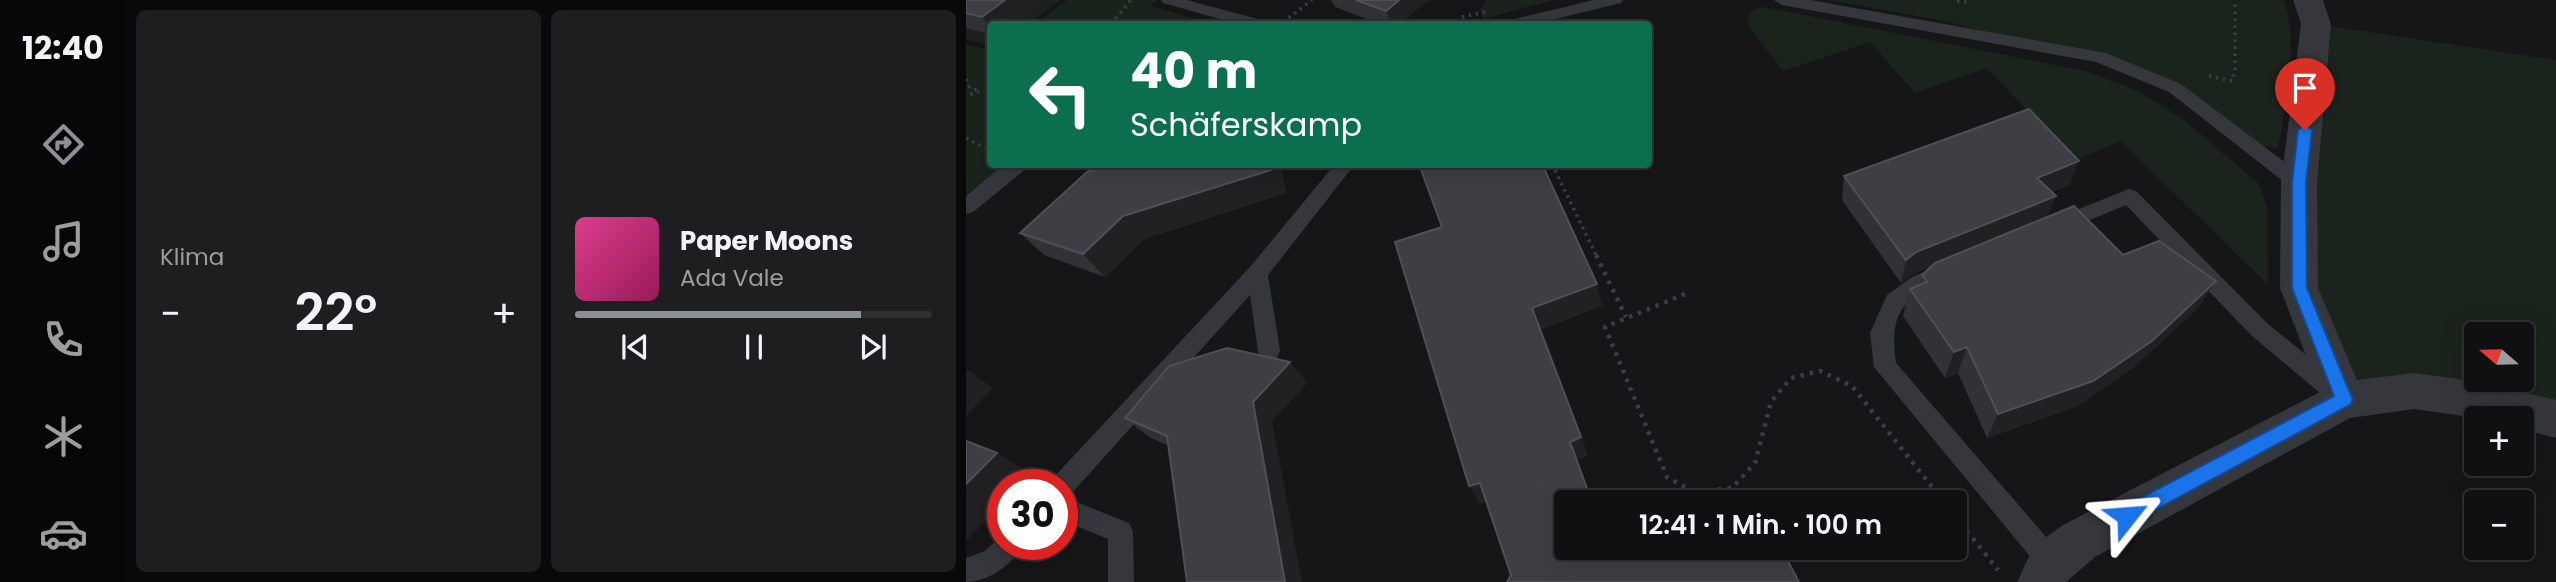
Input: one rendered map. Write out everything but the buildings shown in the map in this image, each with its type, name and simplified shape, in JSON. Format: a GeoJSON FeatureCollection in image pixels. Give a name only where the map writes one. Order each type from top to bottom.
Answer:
{"type":"FeatureCollection","features":[{"type":"Feature","properties":{"kind":"street"},"geometry":{"type":"LineString","coordinates":[[2308,0],[2316,24],[2299,183],[2300,288],[2344,400]]}},
{"type":"Feature","properties":{"kind":"street"},"geometry":{"type":"LineString","coordinates":[[2030,572],[2079,541],[2344,400],[2414,391],[2474,399],[2556,419]]}},
{"type":"Feature","properties":{"kind":"lane"},"geometry":{"type":"LineString","coordinates":[[1171,0],[1244,21]]}},
{"type":"Feature","properties":{"kind":"lane"},"geometry":{"type":"LineString","coordinates":[[1528,21],[1615,0]]}},
{"type":"Feature","properties":{"kind":"lane"},"geometry":{"type":"LineString","coordinates":[[1783,0],[2100,57],[2175,88],[2299,183]]}},
{"type":"Feature","properties":{"kind":"lane"},"geometry":{"type":"LineString","coordinates":[[966,207],[1015,168]]}},
{"type":"Feature","properties":{"kind":"lane"},"geometry":{"type":"LineString","coordinates":[[1078,469],[1257,273],[1343,168]]}},
{"type":"Feature","properties":{"kind":"lane"},"geometry":{"type":"LineString","coordinates":[[2043,231],[2129,196],[2260,330],[2344,400]]}},
{"type":"Feature","properties":{"kind":"lane"},"geometry":{"type":"LineString","coordinates":[[1968,262],[1919,283],[1895,302],[1881,333],[1885,367],[2030,572]]}},
{"type":"Feature","properties":{"kind":"lane"},"geometry":{"type":"LineString","coordinates":[[1257,273],[1269,351]]}},
{"type":"Feature","properties":{"kind":"lane"},"geometry":{"type":"LineString","coordinates":[[1078,515],[1120,532],[1122,582]]}},
{"type":"Feature","properties":{"kind":"lane"},"geometry":{"type":"LineString","coordinates":[[966,571],[994,560]]}},
{"type":"Feature","properties":{"kind":"path"},"geometry":{"type":"LineString","coordinates":[[1114,21],[1131,0]]}},
{"type":"Feature","properties":{"kind":"path"},"geometry":{"type":"LineString","coordinates":[[1283,21],[1312,0]]}},
{"type":"Feature","properties":{"kind":"path"},"geometry":{"type":"LineString","coordinates":[[2232,81],[2235,70],[2235,0]]}},
{"type":"Feature","properties":{"kind":"path"},"geometry":{"type":"LineString","coordinates":[[1462,17],[1496,10]]}},
{"type":"Feature","properties":{"kind":"path"},"geometry":{"type":"LineString","coordinates":[[966,79],[970,88],[980,91],[966,96]]}},
{"type":"Feature","properties":{"kind":"path"},"geometry":{"type":"LineString","coordinates":[[966,138],[987,149]]}},
{"type":"Feature","properties":{"kind":"path"},"geometry":{"type":"LineString","coordinates":[[1554,168],[1626,317]]}},
{"type":"Feature","properties":{"kind":"path"},"geometry":{"type":"LineString","coordinates":[[1685,295],[1605,327],[1667,477],[1690,490]]}},
{"type":"Feature","properties":{"kind":"path"},"geometry":{"type":"LineString","coordinates":[[1713,490],[1732,488],[1755,463],[1771,402],[1791,378],[1820,371],[1852,386],[1934,490]]}},
{"type":"Feature","properties":{"kind":"path"},"geometry":{"type":"LineString","coordinates":[[1967,525],[2030,572]]}},
{"type":"Feature","properties":{"kind":"shaded area"},"geometry":{"type":"Polygon","coordinates":[[[966,0],[1061,0],[1032,21],[987,21],[987,45],[966,39],[966,0]]]}},
{"type":"Feature","properties":{"kind":"shaded area"},"geometry":{"type":"Polygon","coordinates":[[[1067,0],[1157,0],[1151,6],[1204,21],[1038,21],[1067,0]]]}},
{"type":"Feature","properties":{"kind":"shaded area"},"geometry":{"type":"Polygon","coordinates":[[[1487,0],[1554,0],[1483,19],[1480,9],[1487,0]]]}},
{"type":"Feature","properties":{"kind":"shaded area"},"geometry":{"type":"Polygon","coordinates":[[[1829,0],[2284,0],[2291,37],[2291,55],[2288,92],[2278,148],[2259,145],[2166,80],[1949,22],[1829,0]]]}},
{"type":"Feature","properties":{"kind":"shaded area"},"geometry":{"type":"Polygon","coordinates":[[[1764,7],[2085,71],[2136,90],[2183,119],[2259,184],[2267,206],[2268,285],[2121,141],[2076,160],[1986,68],[1915,93],[1870,42],[1783,71],[1750,28],[1747,18],[1753,10],[1764,7]]]}},
{"type":"Feature","properties":{"kind":"shaded area"},"geometry":{"type":"Polygon","coordinates":[[[2316,24],[2556,60],[2556,419],[2534,417],[2534,406],[2464,406],[2464,411],[2344,400],[2299,288],[2316,24]]]}},
{"type":"Feature","properties":{"kind":"shaded area"},"geometry":{"type":"Polygon","coordinates":[[[966,44],[987,50],[987,168],[999,168],[966,195],[966,44]]]}},
{"type":"Feature","properties":{"kind":"route"},"geometry":{"type":"LineString","coordinates":[[2127,516],[2344,400],[2300,288],[2299,183],[2305,130]]}}]}
